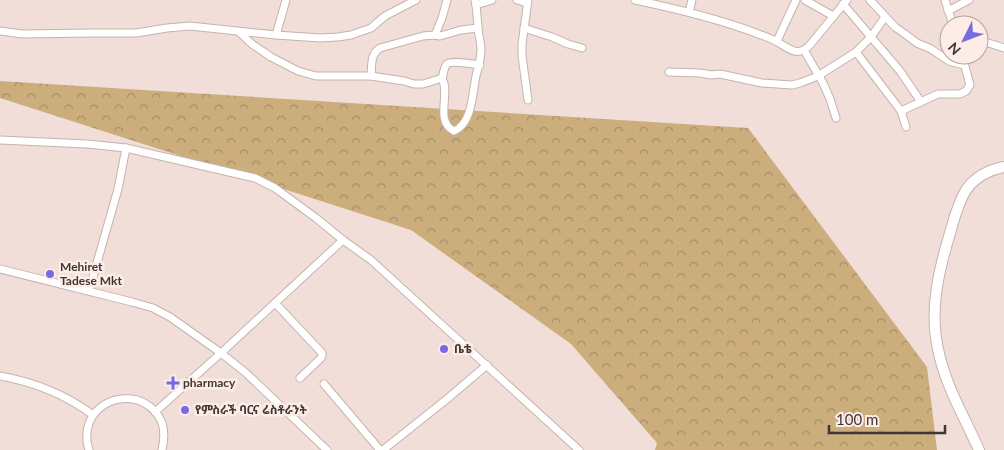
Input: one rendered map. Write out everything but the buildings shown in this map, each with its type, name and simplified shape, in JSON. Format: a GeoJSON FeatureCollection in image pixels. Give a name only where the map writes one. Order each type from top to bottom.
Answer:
{"type":"FeatureCollection","features":[{"type":"Feature","properties":{"kind":"street"},"geometry":{"type":"LineString","coordinates":[[276,35],[286,0]]}},
{"type":"Feature","properties":{"kind":"street"},"geometry":{"type":"LineString","coordinates":[[0,31],[22,34],[136,33],[190,26],[276,35],[320,38],[338,37],[371,28],[385,16],[416,0]]}},
{"type":"Feature","properties":{"kind":"street"},"geometry":{"type":"LineString","coordinates":[[435,35],[447,0]]}},
{"type":"Feature","properties":{"kind":"street"},"geometry":{"type":"LineString","coordinates":[[480,65],[456,63],[448,64],[445,67],[442,79],[445,84],[444,107],[447,126],[454,131],[463,123],[471,107],[480,65],[481,49],[475,2],[492,0]]}},
{"type":"Feature","properties":{"kind":"street"},"geometry":{"type":"LineString","coordinates":[[517,0],[528,2],[522,44],[528,100]]}},
{"type":"Feature","properties":{"kind":"street"},"geometry":{"type":"LineString","coordinates":[[635,0],[689,12],[752,32],[777,41],[796,52],[804,50],[809,46],[845,2],[900,71],[920,102]]}},
{"type":"Feature","properties":{"kind":"street"},"geometry":{"type":"LineString","coordinates":[[689,12],[692,0]]}},
{"type":"Feature","properties":{"kind":"street"},"geometry":{"type":"LineString","coordinates":[[777,41],[796,0]]}},
{"type":"Feature","properties":{"kind":"street"},"geometry":{"type":"LineString","coordinates":[[870,0],[895,27],[917,43],[939,54]]}},
{"type":"Feature","properties":{"kind":"street"},"geometry":{"type":"LineString","coordinates":[[944,0],[950,15]]}},
{"type":"Feature","properties":{"kind":"street"},"geometry":{"type":"LineString","coordinates":[[948,11],[969,0]]}},
{"type":"Feature","properties":{"kind":"street"},"geometry":{"type":"LineString","coordinates":[[811,1],[833,16]]}},
{"type":"Feature","properties":{"kind":"street"},"geometry":{"type":"LineString","coordinates":[[669,72],[720,74],[762,83],[792,85],[800,83],[818,76],[856,52],[871,37],[886,17]]}},
{"type":"Feature","properties":{"kind":"street"},"geometry":{"type":"LineString","coordinates":[[371,76],[372,56],[376,50],[424,36],[440,36],[461,30],[478,28]]}},
{"type":"Feature","properties":{"kind":"street"},"geometry":{"type":"LineString","coordinates":[[524,28],[582,48]]}},
{"type":"Feature","properties":{"kind":"street"},"geometry":{"type":"LineString","coordinates":[[239,32],[259,50],[307,74],[316,76],[371,76],[414,84],[423,84],[442,79]]}},
{"type":"Feature","properties":{"kind":"street"},"geometry":{"type":"LineString","coordinates":[[989,43],[1004,48]]}},
{"type":"Feature","properties":{"kind":"street"},"geometry":{"type":"LineString","coordinates":[[804,50],[823,83],[836,118]]}},
{"type":"Feature","properties":{"kind":"street"},"geometry":{"type":"LineString","coordinates":[[856,52],[901,111],[906,126]]}},
{"type":"Feature","properties":{"kind":"street"},"geometry":{"type":"LineString","coordinates":[[901,111],[938,94],[960,94],[966,91],[970,85],[964,65]]}},
{"type":"Feature","properties":{"kind":"street"},"geometry":{"type":"LineString","coordinates":[[0,140],[87,144],[126,148],[261,180],[275,188],[371,260],[579,450]]}},
{"type":"Feature","properties":{"kind":"street"},"geometry":{"type":"LineString","coordinates":[[89,291],[118,190],[126,148]]}},
{"type":"Feature","properties":{"kind":"street"},"geometry":{"type":"LineString","coordinates":[[979,450],[948,386],[942,369],[935,329],[937,288],[954,218],[966,190],[986,173],[1004,167]]}},
{"type":"Feature","properties":{"kind":"street"},"geometry":{"type":"LineString","coordinates":[[155,412],[222,353],[343,240]]}},
{"type":"Feature","properties":{"kind":"street"},"geometry":{"type":"LineString","coordinates":[[0,269],[153,308],[182,324],[246,373],[328,450]]}},
{"type":"Feature","properties":{"kind":"street"},"geometry":{"type":"LineString","coordinates":[[275,303],[322,353],[321,358],[300,378]]}},
{"type":"Feature","properties":{"kind":"street"},"geometry":{"type":"LineString","coordinates":[[324,384],[382,450],[487,365]]}},
{"type":"Feature","properties":{"kind":"street"},"geometry":{"type":"LineString","coordinates":[[0,376],[25,381],[63,396],[93,415]]}},
{"type":"Feature","properties":{"kind":"street"},"geometry":{"type":"LineString","coordinates":[[89,450],[86,441],[87,427],[93,415],[108,402],[124,398],[143,402],[155,412],[162,424],[165,438],[162,450]]}},
{"type":"Feature","properties":{"kind":"green space"},"geometry":{"type":"Polygon","coordinates":[[[0,81],[748,128],[927,367],[937,450],[655,450],[657,443],[571,344],[411,230],[0,98],[0,81]]]}},
{"type":"Feature","properties":{"kind":"place","name":"Mehiret Tadese Mkt"},"geometry":{"type":"Point","coordinates":[50,274]}},
{"type":"Feature","properties":{"kind":"place","name":"ቤቴ"},"geometry":{"type":"Point","coordinates":[444,349]}},
{"type":"Feature","properties":{"kind":"place","name":"pharmacy"},"geometry":{"type":"Point","coordinates":[173,383]}},
{"type":"Feature","properties":{"kind":"place","name":"የምስራች ባርና ሬስቶራንት"},"geometry":{"type":"Point","coordinates":[185,410]}}]}
